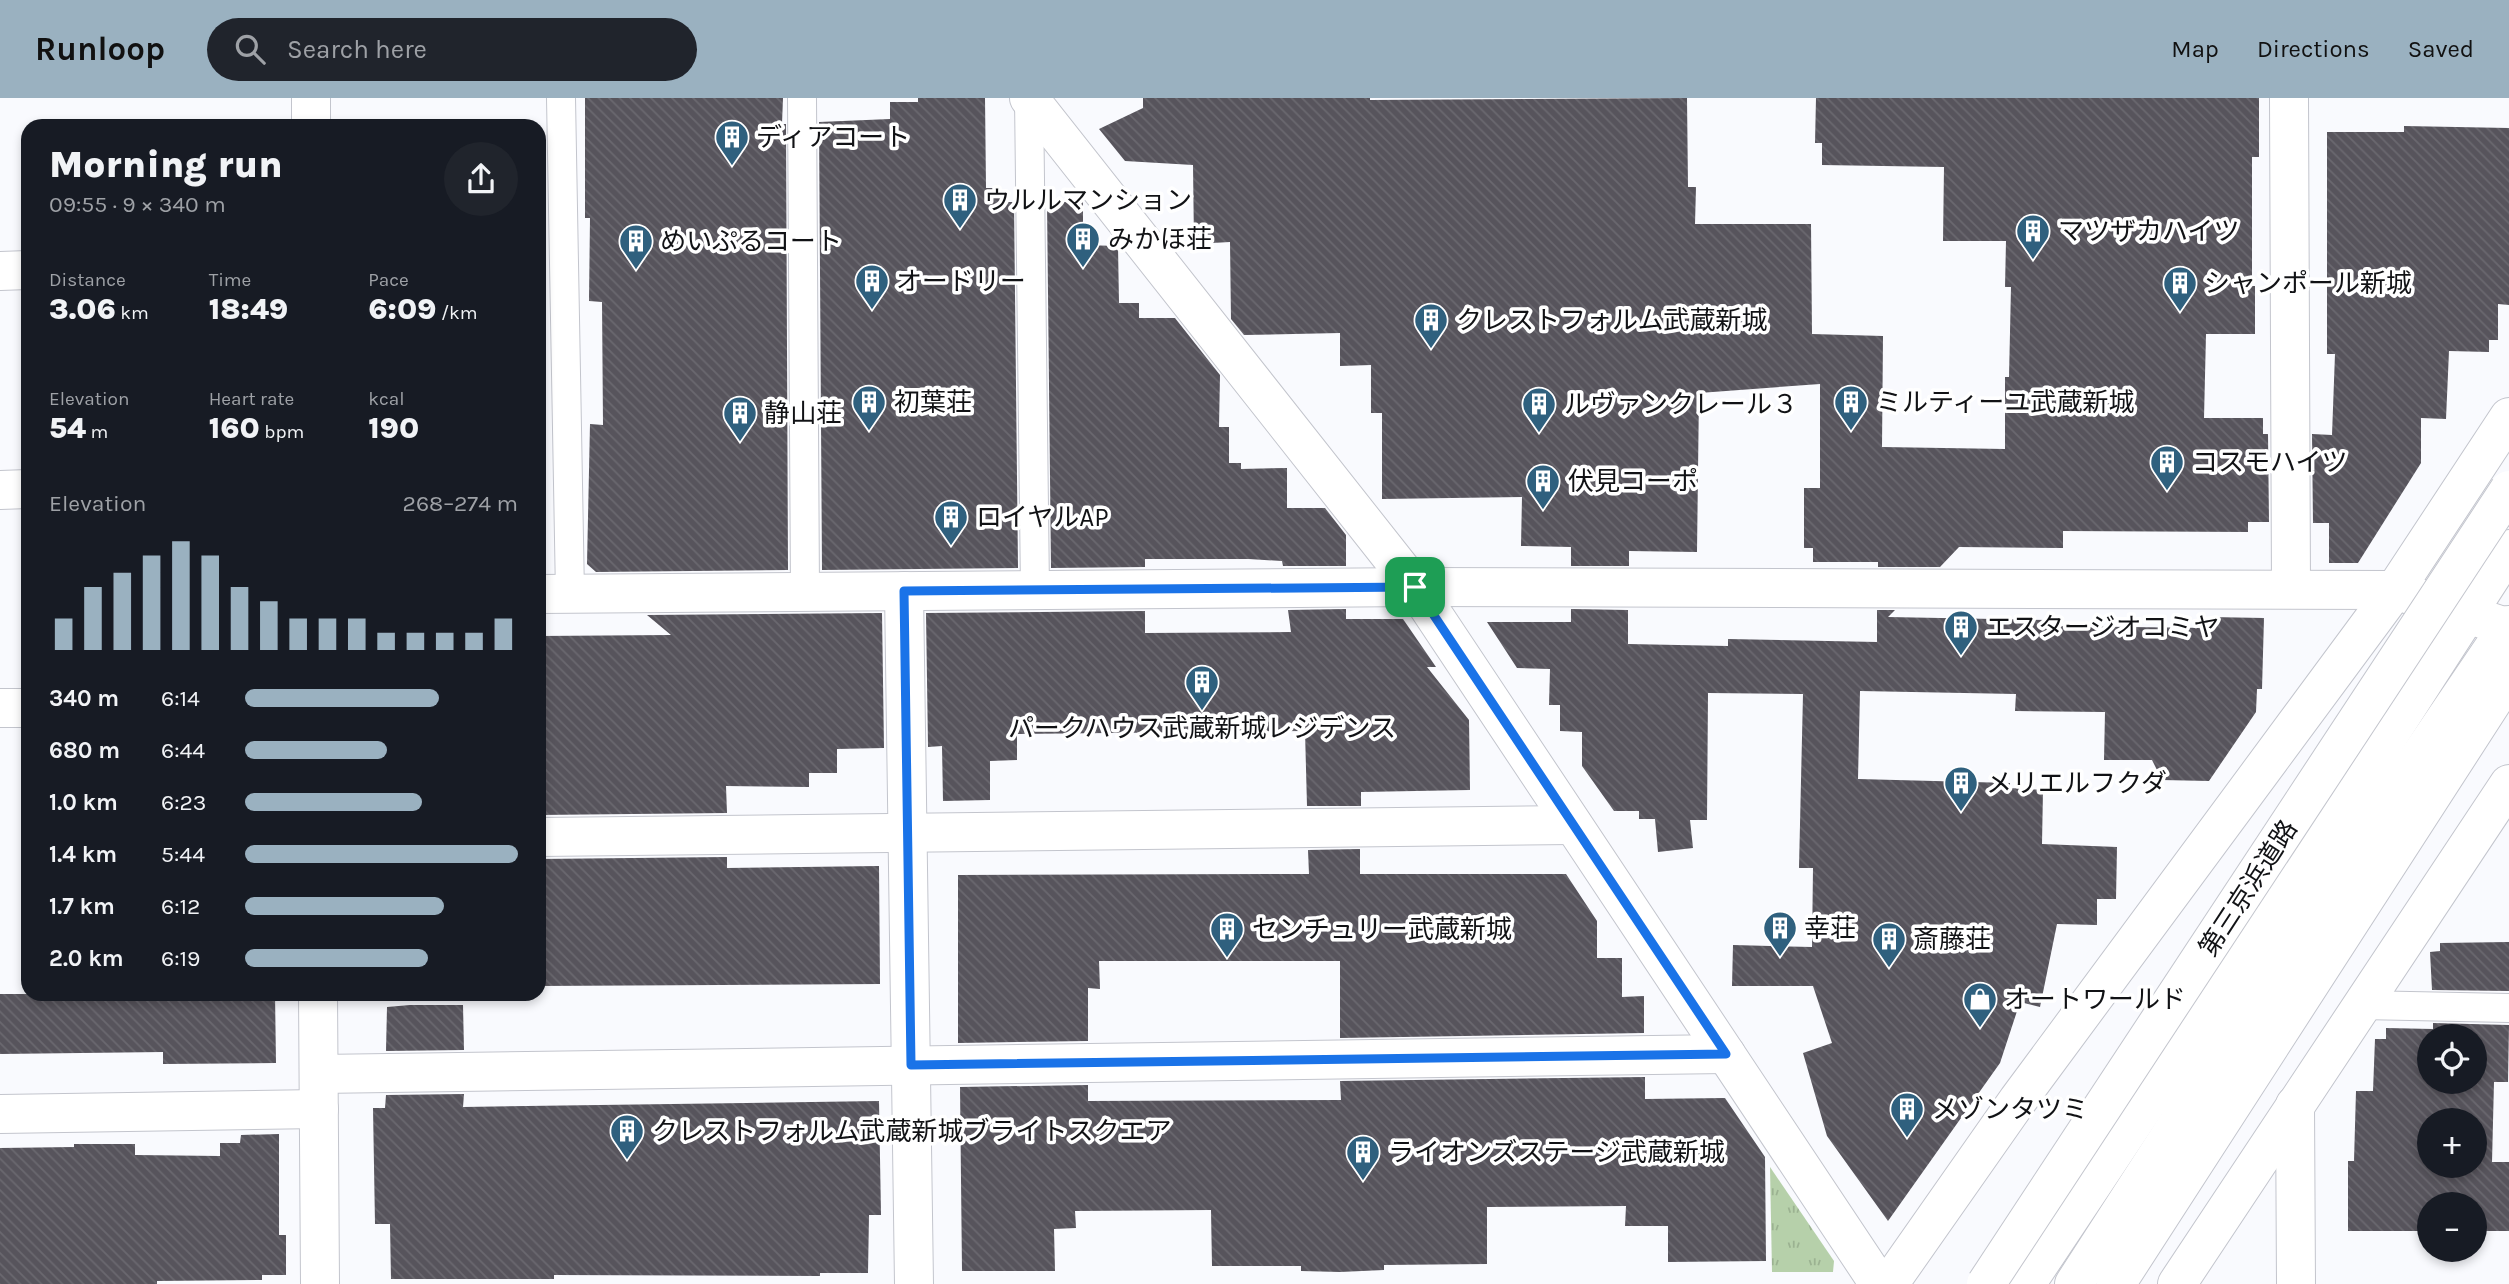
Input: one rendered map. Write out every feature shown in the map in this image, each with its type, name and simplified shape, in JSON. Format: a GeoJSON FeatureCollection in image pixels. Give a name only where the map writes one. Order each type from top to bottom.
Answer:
{"type":"FeatureCollection","features":[{"type":"Feature","properties":{"kind":"main road"},"geometry":{"type":"LineString","coordinates":[[311,98],[311,119]]}},
{"type":"Feature","properties":{"kind":"main road"},"geometry":{"type":"LineString","coordinates":[[1029,98],[1415,587],[1880,1284]]}},
{"type":"Feature","properties":{"kind":"main road"},"geometry":{"type":"LineString","coordinates":[[2289,98],[2291,589]]}},
{"type":"Feature","properties":{"kind":"main road"},"geometry":{"type":"LineString","coordinates":[[0,271],[21,270]]}},
{"type":"Feature","properties":{"kind":"main road"},"geometry":{"type":"LineString","coordinates":[[1889,1284],[2018,1100],[2395,590],[2509,417]]}},
{"type":"Feature","properties":{"kind":"main road"},"geometry":{"type":"LineString","coordinates":[[0,490],[21,489]]}},
{"type":"Feature","properties":{"kind":"main road","name":"第三京浜道路"},"geometry":{"type":"LineString","coordinates":[[1986,1284],[2509,490]]}},
{"type":"Feature","properties":{"kind":"main road"},"geometry":{"type":"LineString","coordinates":[[2026,1284],[2302,870],[2509,549]]}},
{"type":"Feature","properties":{"kind":"main road"},"geometry":{"type":"LineString","coordinates":[[555,594],[1415,587],[2395,590],[2508,627],[2329,890],[2074,1284]]}},
{"type":"Feature","properties":{"kind":"main road"},"geometry":{"type":"LineString","coordinates":[[904,591],[914,1284]]}},
{"type":"Feature","properties":{"kind":"main road"},"geometry":{"type":"LineString","coordinates":[[2116,1284],[2509,676]]}},
{"type":"Feature","properties":{"kind":"main road"},"geometry":{"type":"LineString","coordinates":[[0,708],[21,708]]}},
{"type":"Feature","properties":{"kind":"main road"},"geometry":{"type":"LineString","coordinates":[[2177,1284],[2509,784]]}},
{"type":"Feature","properties":{"kind":"main road"},"geometry":{"type":"LineString","coordinates":[[546,837],[1573,825]]}},
{"type":"Feature","properties":{"kind":"main road"},"geometry":{"type":"LineString","coordinates":[[318,1001],[320,1284]]}},
{"type":"Feature","properties":{"kind":"main road"},"geometry":{"type":"LineString","coordinates":[[0,1114],[318,1092],[911,1065],[1726,1054]]}},
{"type":"Feature","properties":{"kind":"main road"},"geometry":{"type":"LineString","coordinates":[[2295,1105],[2296,1284]]}},
{"type":"Feature","properties":{"kind":"lane"},"geometry":{"type":"LineString","coordinates":[[555,594],[561,98]]}},
{"type":"Feature","properties":{"kind":"lane"},"geometry":{"type":"LineString","coordinates":[[802,98],[805,591]]}},
{"type":"Feature","properties":{"kind":"lane"},"geometry":{"type":"LineString","coordinates":[[1029,98],[1035,590]]}},
{"type":"Feature","properties":{"kind":"lane"},"geometry":{"type":"LineString","coordinates":[[2361,1005],[2509,1008]]}},
{"type":"Feature","properties":{"kind":"green space"},"geometry":{"type":"Polygon","coordinates":[[[1770,1167],[1834,1261],[1833,1272],[1772,1272],[1770,1167]]]}},
{"type":"Feature","properties":{"kind":"building"},"geometry":{"type":"Polygon","coordinates":[[[585,98],[783,98],[782,124],[786,124],[788,570],[596,572],[587,564],[590,424],[603,425],[602,302],[589,301],[590,218],[585,218],[585,98]]]}},
{"type":"Feature","properties":{"kind":"building"},"geometry":{"type":"Polygon","coordinates":[[[918,98],[985,98],[986,188],[1000,188],[1000,202],[1014,202],[1018,568],[822,570],[819,122],[890,119],[890,102],[918,102],[918,98]]]}},
{"type":"Feature","properties":{"kind":"building"},"geometry":{"type":"Polygon","coordinates":[[[1143,98],[1687,98],[1688,187],[1696,187],[1695,224],[1811,224],[1812,334],[1883,336],[1882,447],[2005,449],[2005,377],[2009,377],[2011,287],[2005,287],[2006,241],[1943,241],[1944,167],[1822,165],[1822,143],[1815,143],[1816,98],[2259,98],[2259,157],[2252,157],[2252,286],[2255,286],[2255,334],[2206,334],[2204,418],[2263,418],[2263,434],[2268,434],[2269,522],[2248,522],[2248,532],[2063,531],[2063,548],[1959,547],[1940,567],[1878,567],[1878,562],[1813,562],[1813,548],[1804,548],[1804,488],[1820,488],[1820,384],[1699,393],[1697,552],[1629,551],[1629,566],[1571,566],[1571,547],[1521,546],[1522,497],[1382,499],[1382,413],[1371,413],[1371,365],[1340,366],[1340,333],[1244,335],[1231,319],[1230,242],[1194,244],[1193,165],[1125,161],[1099,129],[1143,108],[1143,98]]]}},
{"type":"Feature","properties":{"kind":"building"},"geometry":{"type":"Polygon","coordinates":[[[2404,126],[2509,128],[2509,305],[2498,304],[2498,340],[2489,340],[2489,352],[2449,351],[2446,419],[2421,418],[2421,463],[2358,563],[2329,563],[2329,523],[2313,523],[2312,434],[2332,435],[2335,354],[2327,354],[2327,132],[2404,132],[2404,126]]]}},
{"type":"Feature","properties":{"kind":"building"},"geometry":{"type":"Polygon","coordinates":[[[1047,202],[1083,202],[1083,245],[1118,246],[1119,303],[1139,303],[1139,318],[1175,318],[1220,375],[1219,427],[1229,427],[1229,463],[1241,463],[1241,469],[1287,468],[1287,508],[1325,508],[1346,535],[1346,566],[1283,566],[1282,561],[1249,559],[1145,559],[1145,567],[1051,568],[1047,202]]]}},
{"type":"Feature","properties":{"kind":"building","name":"パークハウス武蔵新城レジデンス"},"geometry":{"type":"Polygon","coordinates":[[[1346,609],[1346,619],[1403,619],[1436,667],[1427,667],[1469,720],[1470,790],[1361,792],[1361,806],[1307,806],[1305,731],[1017,734],[1017,760],[990,761],[990,800],[943,801],[942,746],[928,747],[926,613],[1145,611],[1145,633],[1291,632],[1288,610],[1346,609]]]}},
{"type":"Feature","properties":{"kind":"building"},"geometry":{"type":"Polygon","coordinates":[[[1571,609],[1628,610],[1628,644],[1728,646],[1728,639],[1877,642],[1877,610],[1895,610],[1888,617],[2046,620],[2046,626],[2210,628],[2210,617],[2264,618],[2262,689],[2257,689],[2256,712],[2209,781],[2162,780],[2152,760],[2104,760],[2105,712],[2015,711],[2016,694],[1860,691],[1858,779],[2010,783],[2010,788],[2043,790],[2042,844],[2117,847],[2116,899],[2097,899],[2097,925],[2057,924],[2040,1007],[2020,1002],[2000,1063],[1888,1221],[1827,1136],[1803,1053],[1832,1043],[1813,986],[1732,986],[1733,945],[1812,947],[1813,868],[1799,868],[1803,694],[1708,693],[1707,820],[1690,820],[1693,848],[1658,852],[1655,819],[1639,819],[1639,811],[1614,811],[1582,766],[1582,732],[1560,731],[1560,705],[1549,705],[1550,669],[1517,668],[1487,622],[1571,622],[1571,609]]]}},
{"type":"Feature","properties":{"kind":"building"},"geometry":{"type":"Polygon","coordinates":[[[882,613],[884,748],[837,749],[837,773],[809,773],[809,787],[726,786],[727,813],[546,815],[546,636],[671,635],[647,615],[882,613]]]}},
{"type":"Feature","properties":{"kind":"building","name":"センチュリー武蔵新城"},"geometry":{"type":"Polygon","coordinates":[[[1360,849],[1360,874],[1566,874],[1597,921],[1597,958],[1622,958],[1622,997],[1644,996],[1644,1033],[1340,1038],[1340,961],[1099,961],[1100,989],[1088,988],[1088,1041],[958,1043],[958,875],[1309,874],[1308,850],[1360,849]]]}},
{"type":"Feature","properties":{"kind":"building"},"geometry":{"type":"Polygon","coordinates":[[[727,857],[727,868],[879,866],[880,984],[546,986],[546,859],[727,857]]]}},
{"type":"Feature","properties":{"kind":"building"},"geometry":{"type":"Polygon","coordinates":[[[2509,942],[2509,991],[2432,990],[2430,952],[2440,951],[2440,943],[2509,942]]]}},
{"type":"Feature","properties":{"kind":"building"},"geometry":{"type":"Polygon","coordinates":[[[0,994],[21,994],[21,1001],[275,1001],[276,1063],[163,1064],[163,1052],[0,1054],[0,994]]]}},
{"type":"Feature","properties":{"kind":"building"},"geometry":{"type":"Polygon","coordinates":[[[463,1005],[464,1050],[386,1051],[387,1007],[463,1005]]]}},
{"type":"Feature","properties":{"kind":"building"},"geometry":{"type":"Polygon","coordinates":[[[2487,1024],[2509,1025],[2508,1082],[2494,1082],[2492,1162],[2509,1162],[2509,1231],[2487,1231],[2487,1192],[2417,1192],[2417,1231],[2348,1231],[2348,1161],[2354,1161],[2356,1091],[2373,1091],[2375,1039],[2386,1039],[2386,1028],[2417,1029],[2417,1094],[2487,1094],[2487,1024]]]}},
{"type":"Feature","properties":{"kind":"building","name":"ライオンズステージ武蔵新城"},"geometry":{"type":"Polygon","coordinates":[[[1645,1077],[1645,1099],[1725,1098],[1765,1157],[1766,1261],[1668,1262],[1668,1226],[1625,1226],[1626,1206],[1487,1207],[1487,1264],[1384,1265],[1384,1270],[1340,1272],[1301,1271],[1301,1266],[1212,1266],[1211,1210],[1075,1211],[1076,1228],[1054,1229],[1055,1271],[962,1271],[960,1087],[1088,1085],[1088,1101],[1341,1100],[1340,1081],[1645,1077]]]}},
{"type":"Feature","properties":{"kind":"building","name":"クレストフォルム武蔵新城ブライトスクエア"},"geometry":{"type":"Polygon","coordinates":[[[464,1094],[463,1107],[879,1101],[881,1215],[869,1215],[868,1273],[820,1273],[820,1276],[554,1275],[554,1279],[391,1279],[390,1224],[375,1224],[373,1108],[385,1108],[386,1095],[464,1094]]]}},
{"type":"Feature","properties":{"kind":"building"},"geometry":{"type":"Polygon","coordinates":[[[279,1134],[279,1235],[286,1235],[286,1275],[262,1275],[262,1280],[157,1281],[157,1284],[0,1284],[0,1148],[135,1144],[135,1155],[220,1156],[220,1143],[240,1143],[241,1135],[279,1134]]]}},
{"type":"Feature","properties":{"kind":"place","name":"ディアコート"},"geometry":{"type":"Point","coordinates":[732,167]}},
{"type":"Feature","properties":{"kind":"place","name":"ウルルマンション"},"geometry":{"type":"Point","coordinates":[960,230]}},
{"type":"Feature","properties":{"kind":"place","name":"マツザカハイツ"},"geometry":{"type":"Point","coordinates":[2033,261]}},
{"type":"Feature","properties":{"kind":"place","name":"みかほ荘"},"geometry":{"type":"Point","coordinates":[1083,269]}},
{"type":"Feature","properties":{"kind":"place","name":"めいぷるコート"},"geometry":{"type":"Point","coordinates":[636,271]}},
{"type":"Feature","properties":{"kind":"place","name":"オードリー"},"geometry":{"type":"Point","coordinates":[872,311]}},
{"type":"Feature","properties":{"kind":"place","name":"シャンポール新城"},"geometry":{"type":"Point","coordinates":[2180,313]}},
{"type":"Feature","properties":{"kind":"place","name":"クレストフォルム武蔵新城"},"geometry":{"type":"Point","coordinates":[1431,350]}},
{"type":"Feature","properties":{"kind":"place","name":"初葉荘"},"geometry":{"type":"Point","coordinates":[869,432]}},
{"type":"Feature","properties":{"kind":"place","name":"ミルティーユ武蔵新城"},"geometry":{"type":"Point","coordinates":[1851,432]}},
{"type":"Feature","properties":{"kind":"place","name":"ルヴァンクレール３"},"geometry":{"type":"Point","coordinates":[1539,434]}},
{"type":"Feature","properties":{"kind":"place","name":"静山荘"},"geometry":{"type":"Point","coordinates":[740,443]}},
{"type":"Feature","properties":{"kind":"place","name":"コスモハイツ"},"geometry":{"type":"Point","coordinates":[2167,492]}},
{"type":"Feature","properties":{"kind":"place","name":"伏見コーポ"},"geometry":{"type":"Point","coordinates":[1543,511]}},
{"type":"Feature","properties":{"kind":"place","name":"ロイヤルAP"},"geometry":{"type":"Point","coordinates":[951,547]}},
{"type":"Feature","properties":{"kind":"place","name":"エスタージオコミヤ"},"geometry":{"type":"Point","coordinates":[1961,657]}},
{"type":"Feature","properties":{"kind":"place","name":"パークハウス武蔵新城レジデンス"},"geometry":{"type":"Point","coordinates":[1202,712]}},
{"type":"Feature","properties":{"kind":"place","name":"メリエルフクダ"},"geometry":{"type":"Point","coordinates":[1961,813]}},
{"type":"Feature","properties":{"kind":"place","name":"幸荘"},"geometry":{"type":"Point","coordinates":[1780,958]}},
{"type":"Feature","properties":{"kind":"place","name":"センチュリー武蔵新城"},"geometry":{"type":"Point","coordinates":[1227,959]}},
{"type":"Feature","properties":{"kind":"place","name":"斎藤荘"},"geometry":{"type":"Point","coordinates":[1889,969]}},
{"type":"Feature","properties":{"kind":"place","name":"オートワールド"},"geometry":{"type":"Point","coordinates":[1980,1029]}},
{"type":"Feature","properties":{"kind":"place","name":"メゾンタツミ"},"geometry":{"type":"Point","coordinates":[1907,1139]}},
{"type":"Feature","properties":{"kind":"place","name":"クレストフォルム武蔵新城ブライトスクエア"},"geometry":{"type":"Point","coordinates":[627,1161]}},
{"type":"Feature","properties":{"kind":"place","name":"ライオンズステージ武蔵新城"},"geometry":{"type":"Point","coordinates":[1363,1182]}},
{"type":"Feature","properties":{"kind":"route"},"geometry":{"type":"LineString","coordinates":[[1415,587],[1726,1054],[911,1065],[904,591],[1415,587]]}}]}
